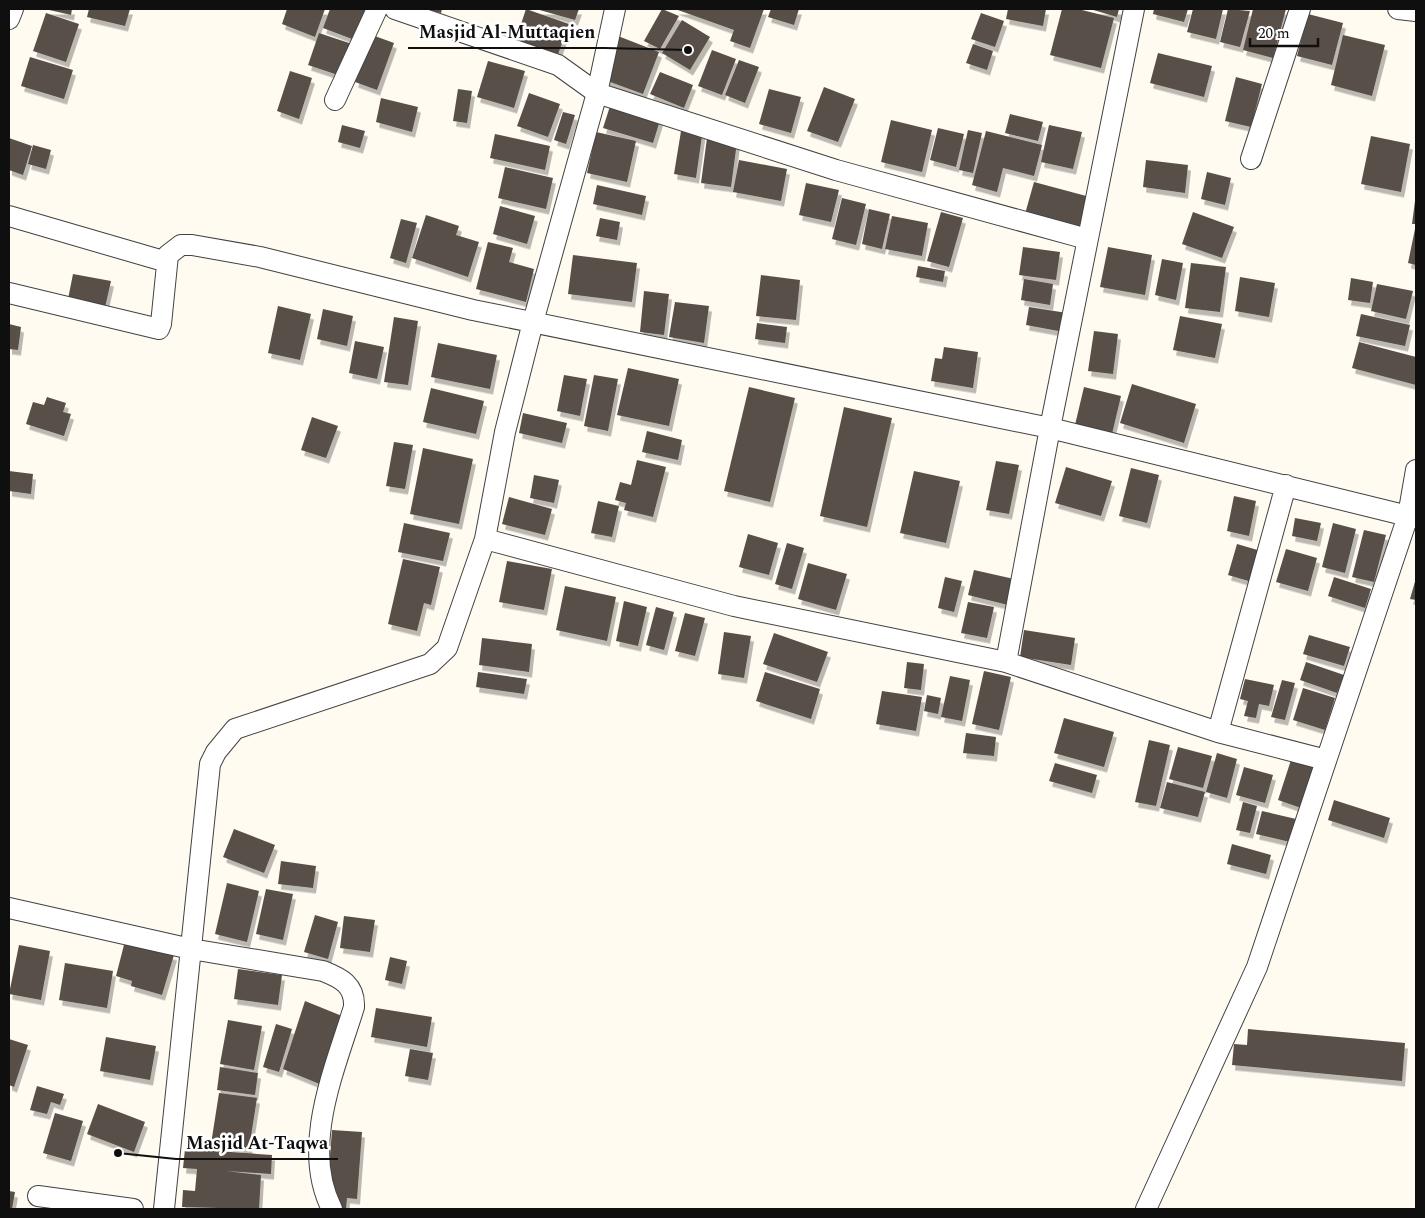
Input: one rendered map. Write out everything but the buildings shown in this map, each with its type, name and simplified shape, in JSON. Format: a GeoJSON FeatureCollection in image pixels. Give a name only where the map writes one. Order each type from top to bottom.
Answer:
{"type":"FeatureCollection","features":[{"type":"Feature","properties":{"kind":"street"},"geometry":{"type":"LineString","coordinates":[[9,19],[13,9]]}},
{"type":"Feature","properties":{"kind":"street"},"geometry":{"type":"LineString","coordinates":[[335,100],[377,9]]}},
{"type":"Feature","properties":{"kind":"street"},"geometry":{"type":"LineString","coordinates":[[396,9],[558,65],[597,93],[836,170],[1087,239]]}},
{"type":"Feature","properties":{"kind":"street"},"geometry":{"type":"LineString","coordinates":[[164,1209],[210,764],[228,736],[246,724],[430,664],[439,658],[447,648],[485,539],[505,432],[533,322],[597,93],[615,9]]}},
{"type":"Feature","properties":{"kind":"street"},"geometry":{"type":"LineString","coordinates":[[1006,662],[1087,239],[1134,9]]}},
{"type":"Feature","properties":{"kind":"street"},"geometry":{"type":"LineString","coordinates":[[1251,159],[1300,9]]}},
{"type":"Feature","properties":{"kind":"street"},"geometry":{"type":"LineString","coordinates":[[1398,9],[1416,11]]}},
{"type":"Feature","properties":{"kind":"street"},"geometry":{"type":"LineString","coordinates":[[9,216],[167,262]]}},
{"type":"Feature","properties":{"kind":"street"},"geometry":{"type":"LineString","coordinates":[[9,293],[158,329],[161,324],[168,255],[174,248],[181,245],[192,245],[260,257],[473,310],[1050,428],[1412,517]]}},
{"type":"Feature","properties":{"kind":"street"},"geometry":{"type":"LineString","coordinates":[[1146,1209],[1257,967],[1326,760],[1412,517],[1416,470]]}},
{"type":"Feature","properties":{"kind":"street"},"geometry":{"type":"LineString","coordinates":[[1218,732],[1286,485]]}},
{"type":"Feature","properties":{"kind":"street"},"geometry":{"type":"LineString","coordinates":[[485,539],[734,606],[1006,662],[1218,732],[1326,760]]}},
{"type":"Feature","properties":{"kind":"street"},"geometry":{"type":"LineString","coordinates":[[9,908],[192,949],[323,971],[339,978],[350,986],[354,997],[354,1007],[328,1091],[319,1153],[321,1184],[332,1209]]}},
{"type":"Feature","properties":{"kind":"street"},"geometry":{"type":"LineString","coordinates":[[38,1196],[133,1209]]}},
{"type":"Feature","properties":{"kind":"place","name":"Masjid Al-Muttaqien"},"geometry":{"type":"Point","coordinates":[688,50]}},
{"type":"Feature","properties":{"kind":"place","name":"Masjid At-Taqwa"},"geometry":{"type":"Point","coordinates":[118,1153]}}]}
